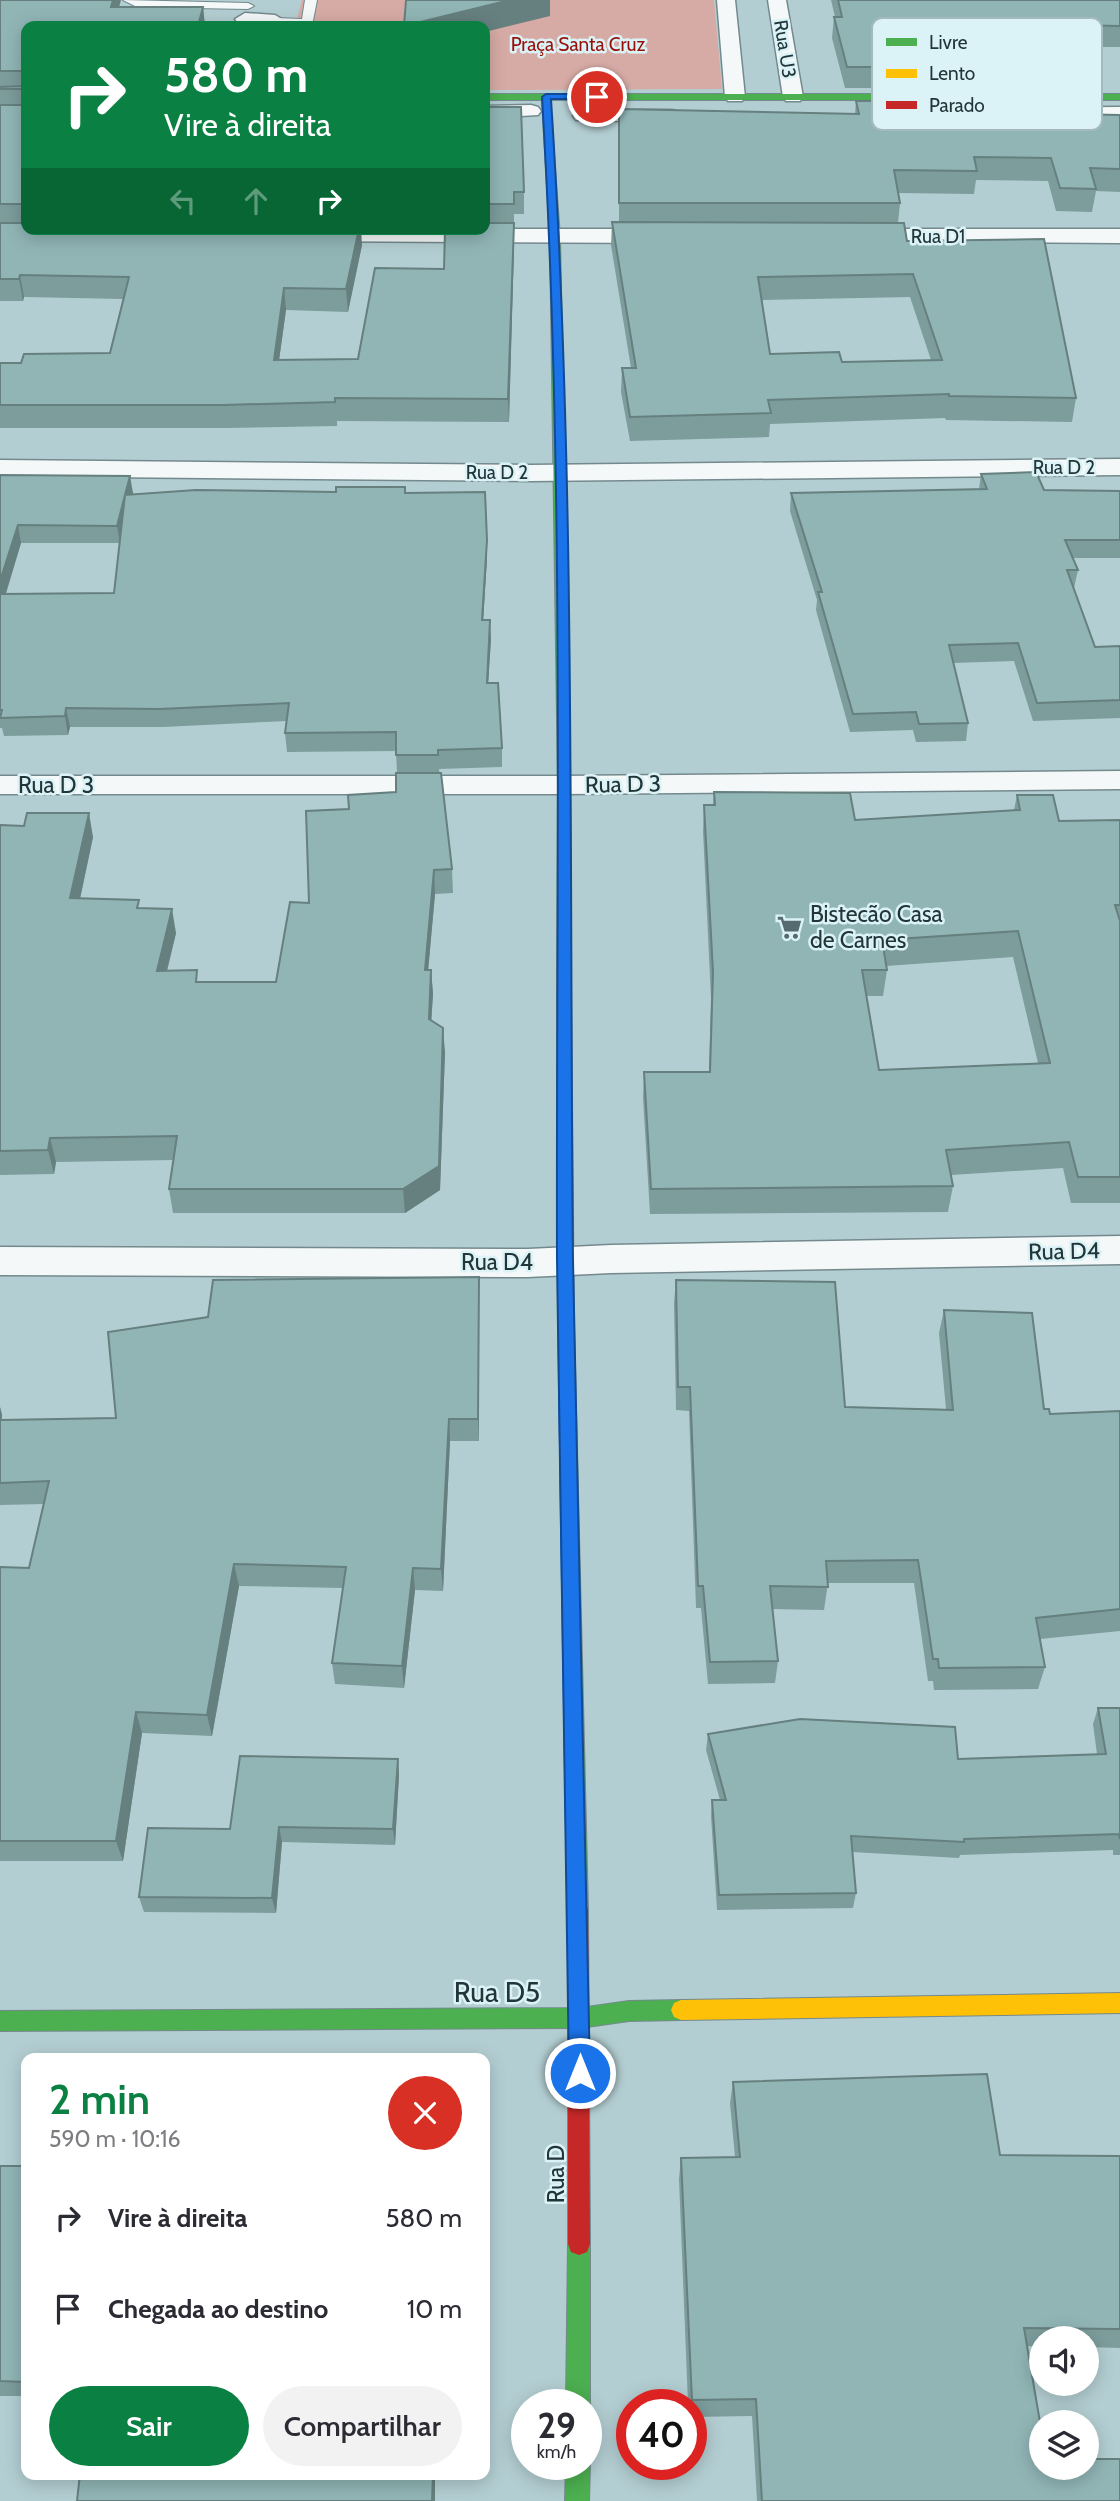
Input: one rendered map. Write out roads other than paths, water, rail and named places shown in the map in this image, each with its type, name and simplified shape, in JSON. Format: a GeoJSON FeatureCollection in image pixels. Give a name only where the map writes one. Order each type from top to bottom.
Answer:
{"type":"FeatureCollection","features":[{"type":"Feature","properties":{"kind":"street"},"geometry":{"type":"LineString","coordinates":[[275,21],[279,0]]}},
{"type":"Feature","properties":{"kind":"street"},"geometry":{"type":"LineString","coordinates":[[726,0],[735,97]]}},
{"type":"Feature","properties":{"kind":"street","name":"Rua U3"},"geometry":{"type":"LineString","coordinates":[[778,0],[793,97]]}},
{"type":"Feature","properties":{"kind":"street"},"geometry":{"type":"LineString","coordinates":[[246,13],[266,21]]}},
{"type":"Feature","properties":{"kind":"street"},"geometry":{"type":"LineString","coordinates":[[490,111],[539,104],[735,97],[872,97]]}},
{"type":"Feature","properties":{"kind":"street"},"geometry":{"type":"LineString","coordinates":[[1102,97],[1120,97]]}},
{"type":"Feature","properties":{"kind":"street"},"geometry":{"type":"LineString","coordinates":[[490,98],[539,104]]}},
{"type":"Feature","properties":{"kind":"street","name":"Rua D"},"geometry":{"type":"LineString","coordinates":[[539,104],[555,237],[564,785],[565,1261],[580,2018],[578,2389]]}},
{"type":"Feature","properties":{"kind":"street"},"geometry":{"type":"LineString","coordinates":[[1102,114],[1120,114]]}},
{"type":"Feature","properties":{"kind":"street"},"geometry":{"type":"LineString","coordinates":[[583,116],[872,115]]}},
{"type":"Feature","properties":{"kind":"street"},"geometry":{"type":"LineString","coordinates":[[294,236],[682,236]]}},
{"type":"Feature","properties":{"kind":"street","name":"Rua D1"},"geometry":{"type":"LineString","coordinates":[[832,236],[1120,236]]}},
{"type":"Feature","properties":{"kind":"street","name":"Rua D 2"},"geometry":{"type":"LineString","coordinates":[[0,468],[557,472],[1120,467]]}},
{"type":"Feature","properties":{"kind":"street","name":"Rua D 3"},"geometry":{"type":"LineString","coordinates":[[0,785],[564,785],[1120,780]]}},
{"type":"Feature","properties":{"kind":"street","name":"Rua D4"},"geometry":{"type":"LineString","coordinates":[[0,1261],[565,1261],[1120,1250]]}},
{"type":"Feature","properties":{"kind":"street","name":"Rua D5"},"geometry":{"type":"LineString","coordinates":[[0,2021],[580,2018],[629,2011],[1120,2003]]}},
{"type":"Feature","properties":{"kind":"street"},"geometry":{"type":"LineString","coordinates":[[577,2501],[578,2480]]}},
{"type":"Feature","properties":{"kind":"lane"},"geometry":{"type":"LineString","coordinates":[[129,0],[137,5],[246,13]]}},
{"type":"Feature","properties":{"kind":"lane"},"geometry":{"type":"LineString","coordinates":[[307,21],[311,0]]}},
{"type":"Feature","properties":{"kind":"place","name":"Bistecão Casa de Carnes"},"geometry":{"type":"Point","coordinates":[790,927]}},
{"type":"Feature","properties":{"kind":"park label","name":"Praça Santa Cruz"},"geometry":{"type":"Point","coordinates":[578,44]}}]}
